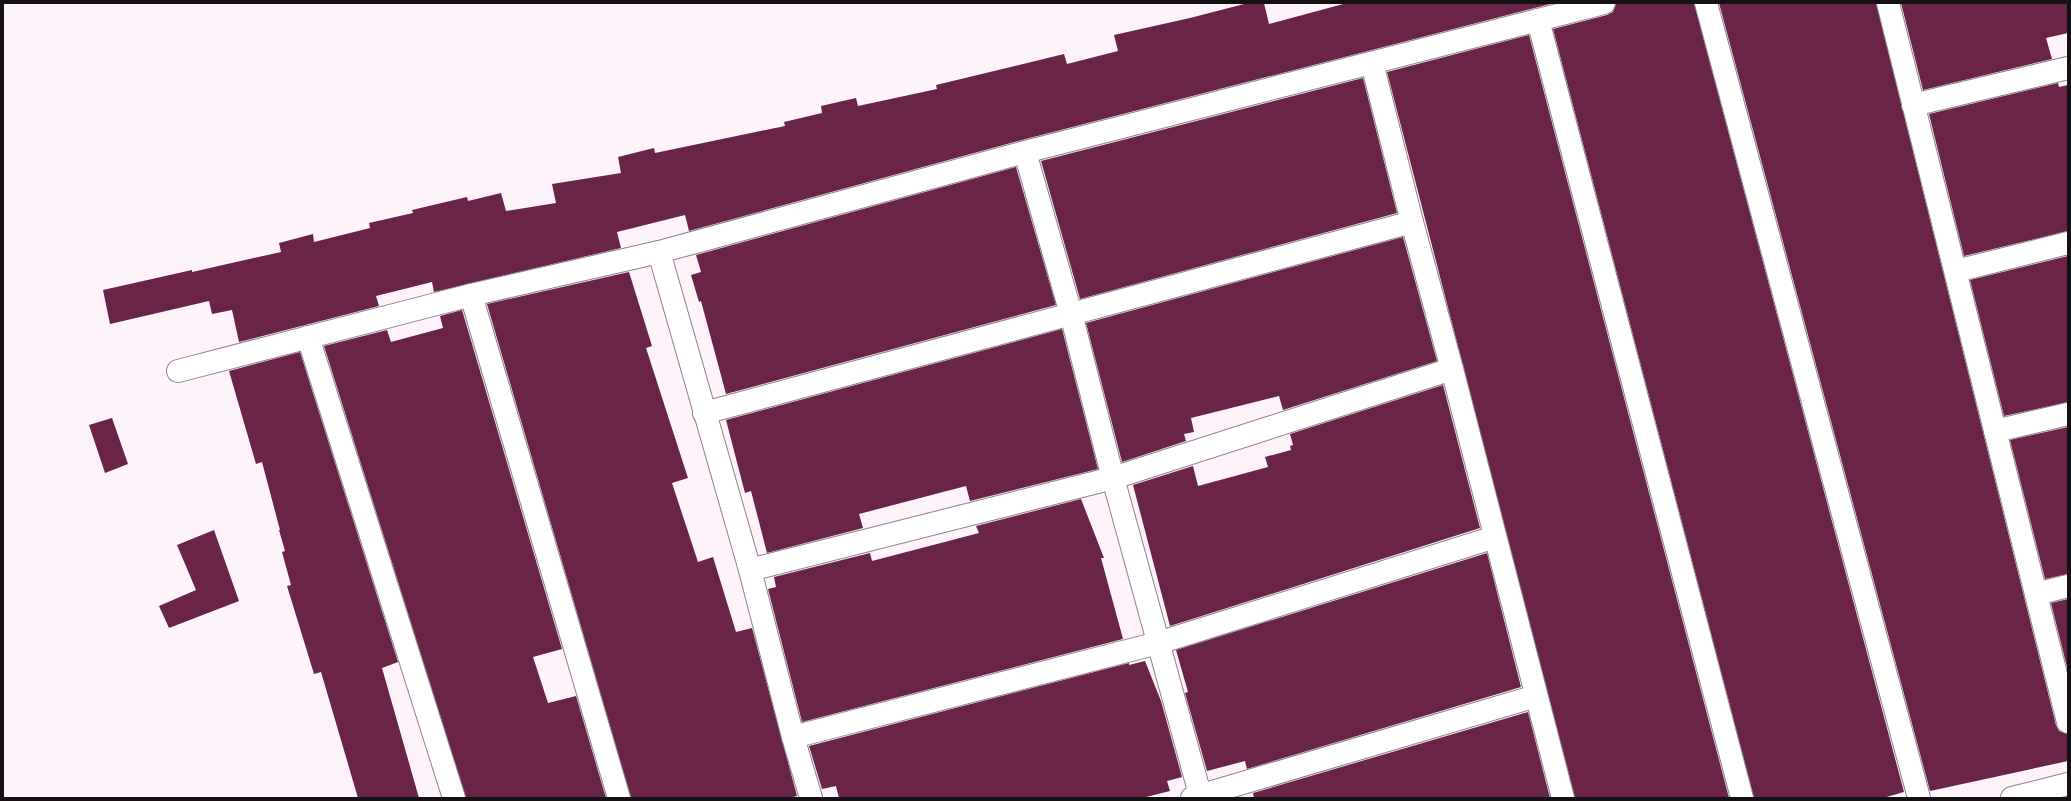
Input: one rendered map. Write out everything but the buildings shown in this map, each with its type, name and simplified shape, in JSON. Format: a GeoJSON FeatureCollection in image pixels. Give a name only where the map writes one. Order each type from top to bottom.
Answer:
{"type":"FeatureCollection","features":[{"type":"Feature","properties":{"kind":"street"},"geometry":{"type":"LineString","coordinates":[[178,371],[471,295],[659,252],[1025,152],[1604,3]]}},
{"type":"Feature","properties":{"kind":"street"},"geometry":{"type":"LineString","coordinates":[[1706,3],[1919,798]]}},
{"type":"Feature","properties":{"kind":"street"},"geometry":{"type":"LineString","coordinates":[[1888,3],[2068,722]]}},
{"type":"Feature","properties":{"kind":"street"},"geometry":{"type":"LineString","coordinates":[[1538,20],[1742,798]]}},
{"type":"Feature","properties":{"kind":"street"},"geometry":{"type":"LineString","coordinates":[[1372,63],[1412,222],[1452,369],[1563,798]]}},
{"type":"Feature","properties":{"kind":"street"},"geometry":{"type":"LineString","coordinates":[[1913,105],[2068,68]]}},
{"type":"Feature","properties":{"kind":"street"},"geometry":{"type":"LineString","coordinates":[[1025,152],[1071,314],[1198,797],[1536,696]]}},
{"type":"Feature","properties":{"kind":"street"},"geometry":{"type":"LineString","coordinates":[[704,413],[1412,222]]}},
{"type":"Feature","properties":{"kind":"street"},"geometry":{"type":"LineString","coordinates":[[1956,271],[2068,243]]}},
{"type":"Feature","properties":{"kind":"street"},"geometry":{"type":"LineString","coordinates":[[659,252],[750,570],[793,737],[811,798]]}},
{"type":"Feature","properties":{"kind":"street"},"geometry":{"type":"LineString","coordinates":[[471,295],[619,798]]}},
{"type":"Feature","properties":{"kind":"street"},"geometry":{"type":"LineString","coordinates":[[308,337],[454,798]]}},
{"type":"Feature","properties":{"kind":"street"},"geometry":{"type":"LineString","coordinates":[[750,570],[1113,478],[1452,369]]}},
{"type":"Feature","properties":{"kind":"street"},"geometry":{"type":"LineString","coordinates":[[1995,431],[2068,414]]}},
{"type":"Feature","properties":{"kind":"street"},"geometry":{"type":"LineString","coordinates":[[793,737],[1158,643],[1495,537]]}},
{"type":"Feature","properties":{"kind":"street"},"geometry":{"type":"LineString","coordinates":[[2036,594],[2068,586]]}},
{"type":"Feature","properties":{"kind":"street"},"geometry":{"type":"LineString","coordinates":[[2012,798],[2068,784]]}}]}
